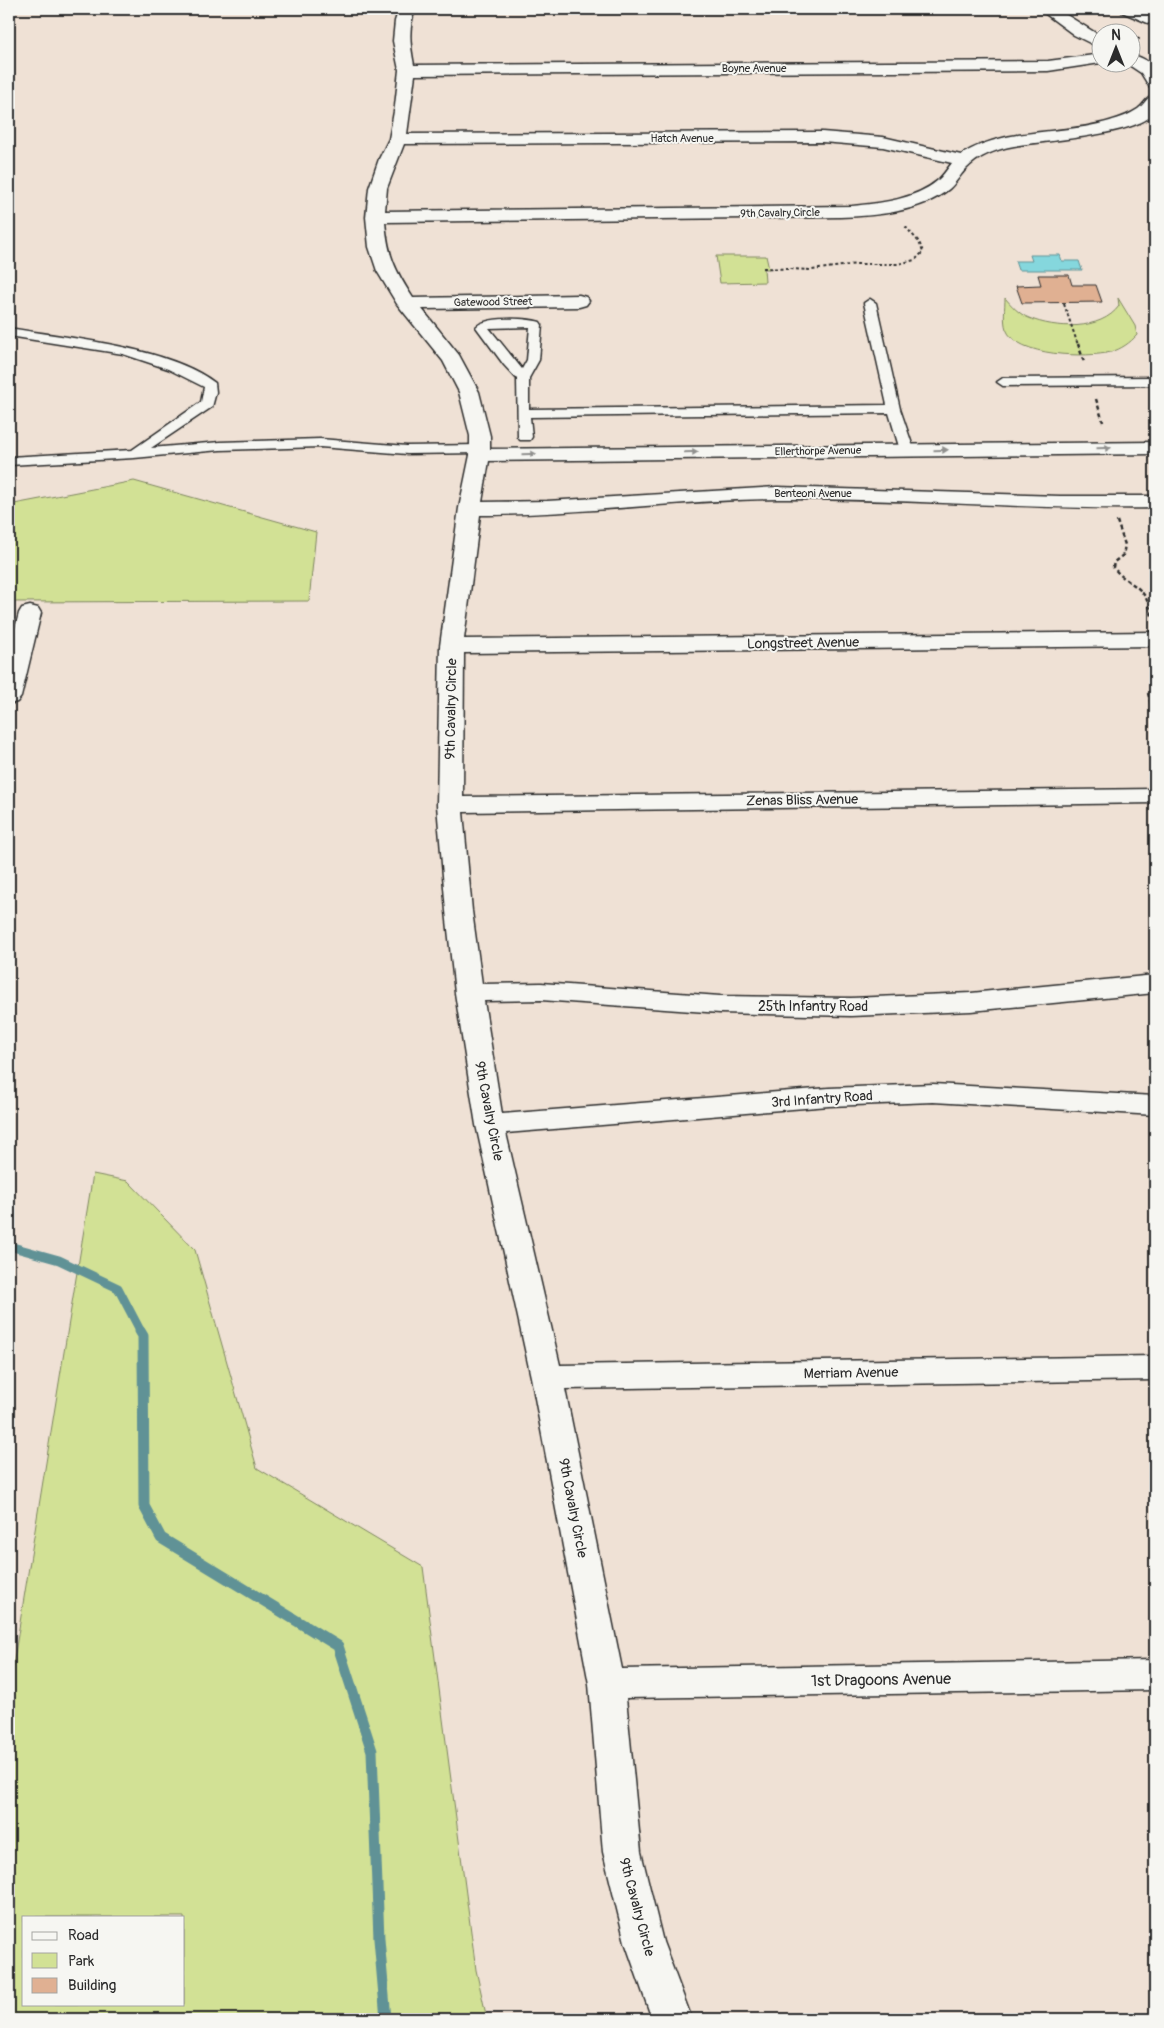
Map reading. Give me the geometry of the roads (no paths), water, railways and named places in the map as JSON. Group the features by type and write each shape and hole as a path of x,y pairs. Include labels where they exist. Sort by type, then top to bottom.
{"street":[{"name":"9th Cavalry Circle","path":"407,9 403,21 401,42 407,70 398,139 388,159 378,188 375,217 378,247 386,270 407,304 452,359 469,392 480,447 452,646 450,805 458,911 490,1125 547,1377 607,1684 622,1852 644,1942 672,2019"},
{"path":"1047,9 1092,39"},
{"path":"1128,9 1155,20"},
{"name":"Boyne Avenue","path":"407,70 1048,66 1092,60"},
{"path":"1142,67 1147,70 1155,83"},
{"name":"9th Cavalry Circle","path":"375,217 859,211 907,201 926,194 942,185 964,161 979,152 1023,139 1087,132 1110,127 1146,111 1155,100"},
{"name":"Hatch Avenue","path":"398,139 822,137 883,142 964,161"},
{"name":"Gatewood Street","path":"407,304 579,301"},
{"name":"Ellerthorpe Avenue","path":"480,447 904,442 1155,431"},
{"name":"Ellerthorpe Avenue","path":"480,447 524,437 904,442 1155,448"},
{"name":"Benteoni Avenue","path":"470,508 583,504 708,495 776,493 853,494 979,501 1111,504 1155,502"},
{"path":"9,694 30,612"},
{"name":"Longstreet Avenue","path":"452,646 1154,632"},
{"name":"Zenas Bliss Avenue","path":"450,805 1155,796"},
{"name":"25th Infantry Road","path":"469,993 491,991 603,995 754,1006 852,1007 945,1004 1155,984"},
{"name":"3rd Infantry Road","path":"490,1125 829,1097 933,1093 1155,1105"},
{"name":"Merriam Avenue","path":"547,1377 1155,1368"},
{"name":"1st Dragoons Avenue","path":"607,1684 1155,1675"}],"lane":[{"path":"870,303 894,409 904,442"},
{"path":"523,378 482,328 487,324 529,323 536,325 533,360 523,378 524,437"},
{"path":"9,332 125,351 172,366 210,386 207,404 134,454"},
{"path":"1003,382 1155,381"},
{"path":"523,413 894,409"},
{"path":"9,462 220,446 320,443 407,450 480,447"}],"water":[{"path":"1030,255 1060,255 1062,261 1079,261 1082,270 1018,270 1015,261 1032,261"}],"waterway":[{"path":"9,1246 59,1260 118,1288 141,1332"},
{"path":"140,1331 143,1336 144,1506 161,1538 338,1646 372,1751 379,1939 386,2019"}]}
